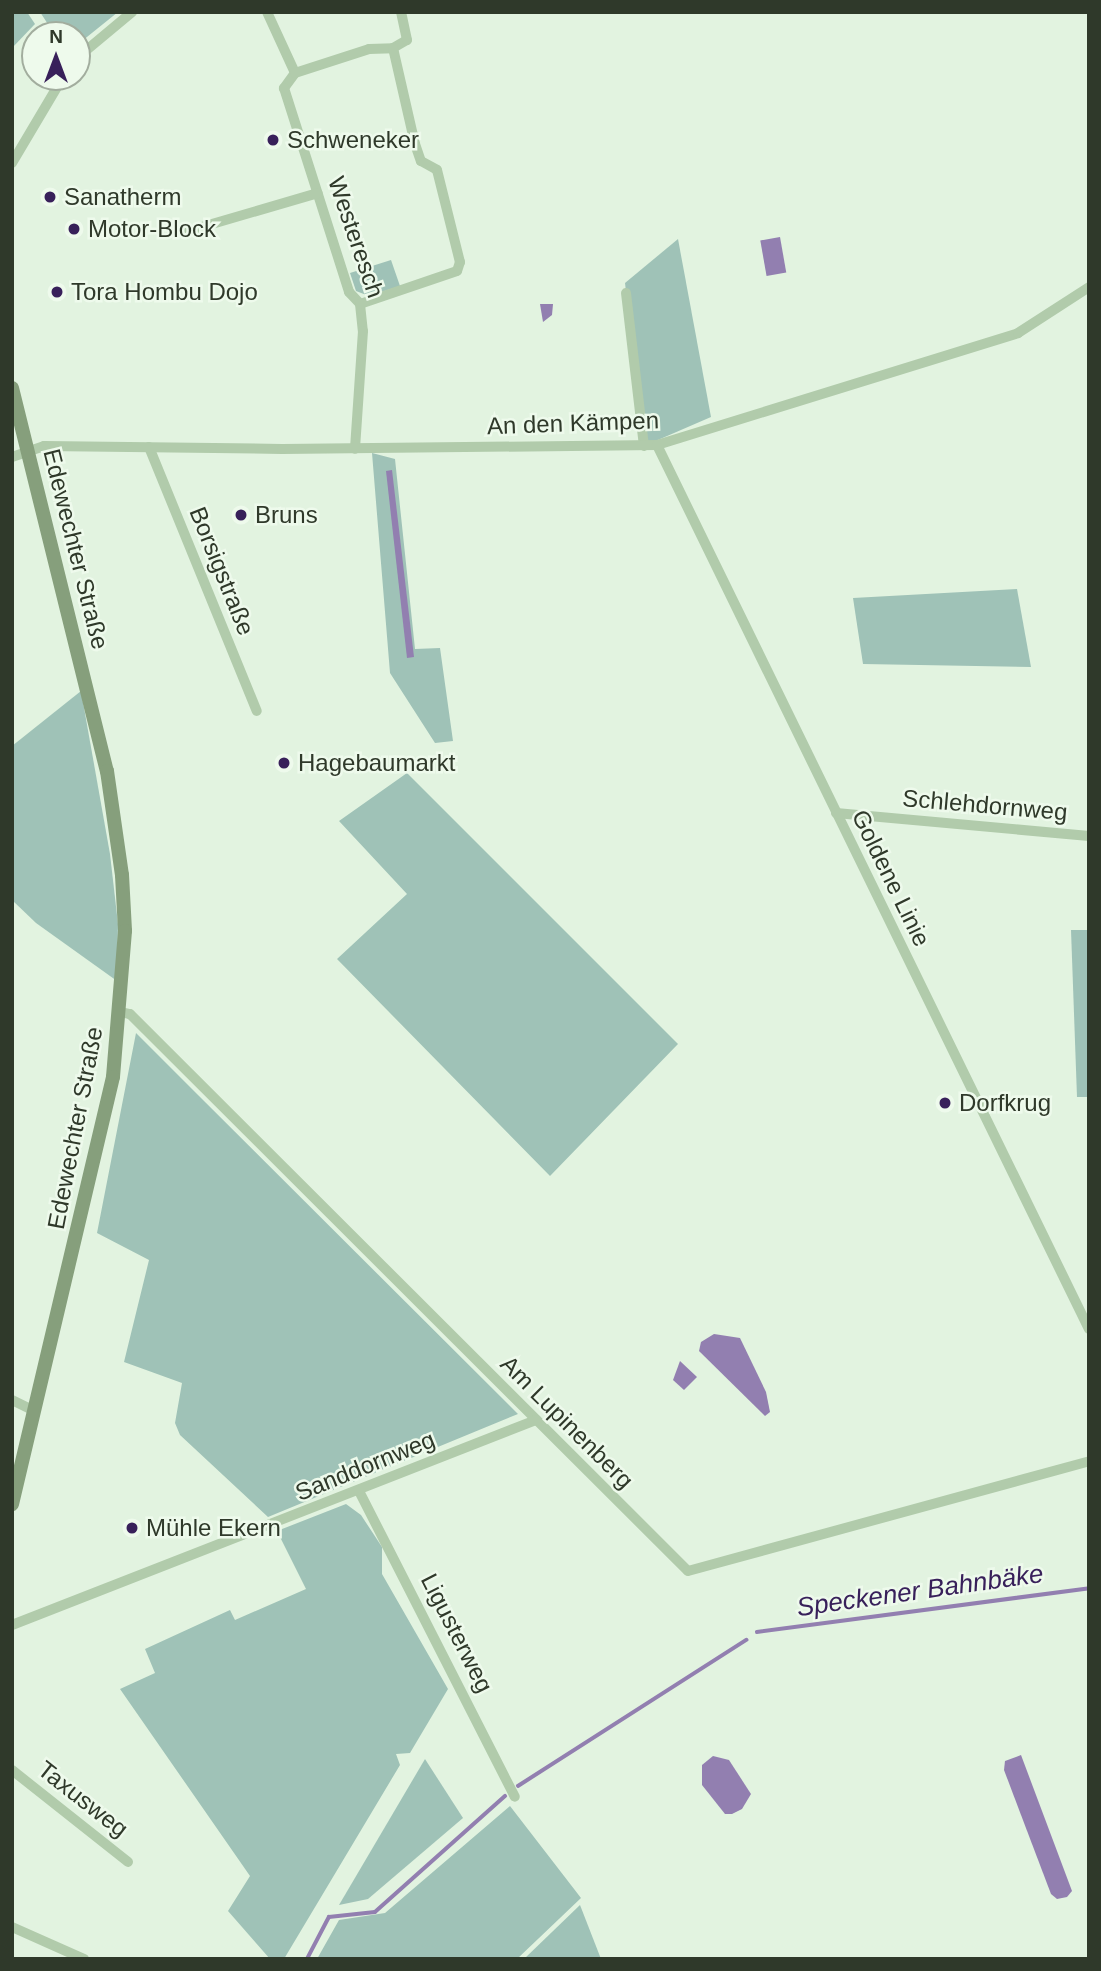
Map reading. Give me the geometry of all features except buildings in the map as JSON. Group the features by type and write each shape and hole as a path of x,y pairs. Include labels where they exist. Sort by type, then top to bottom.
{"main road":[{"name":"Edewechter Straße","path":"12,388 107,771 118,838 125,931 121,1012 105,1116 12,1504"}],"street":[{"path":"91,46 132,12"},
{"path":"267,12 295,73 369,48 393,48 407,40 401,12"},
{"path":"360,304 449,277 460,262 437,170 421,161 415,144 393,48"},
{"name":"Westeresch","path":"295,73 284,88 349,292 360,304 363,331 355,449"},
{"path":"12,163 55,91"},
{"path":"188,232 318,193"},
{"name":"An den Kämpen","path":"29,450 149,446 355,449 657,445 1018,333 1089,288"},
{"path":"626,293 645,446"},
{"name":"Goldene Linie","path":"657,445 1089,1329"},
{"name":"Borsigstraße","path":"149,446 257,711"},
{"path":"12,457 29,450"},
{"name":"Schlehdornweg","path":"836,813 1089,836"},
{"name":"Am Lupinenberg","path":"121,1012 130,1014 688,1572 1089,1461"},
{"path":"12,1400 35,1411"},
{"name":"Sanddornweg","path":"12,1625 536,1420"},
{"name":"Ligusterweg","path":"359,1491 515,1797"},
{"name":"Taxusweg","path":"12,1770 128,1862"},
{"path":"12,1927 84,1959"}],"shaded area":[{"path":"12,12 27,12 33,21 21,21 21,39 12,48"},
{"path":"40,12 118,12 91,34 91,21 46,21"},
{"path":"780,237 786,272 767,276 760,240"},
{"path":"678,239 711,417 644,446 625,283"},
{"path":"391,260 400,286 369,296 356,291 350,273"},
{"path":"540,304 553,304 552,315 543,322"},
{"path":"372,453 395,459 415,649 440,648 453,741 435,743 390,673"},
{"path":"392,470 414,657 407,658 386,471"},
{"path":"1017,589 1031,667 863,664 853,598"},
{"path":"81,691 110,854 118,924 117,981 36,923 12,900 12,746"},
{"path":"407,773 678,1044 550,1176 337,959 407,894 339,821"},
{"path":"1071,930 1089,930 1089,1097 1077,1097"},
{"path":"136,1033 518,1414 268,1517 180,1435 175,1423 182,1383 124,1362 149,1260 97,1233"},
{"path":"714,1334 740,1338 766,1392 770,1412 765,1416 699,1351 701,1342"},
{"path":"680,1361 697,1377 684,1390 673,1380"},
{"path":"346,1504 361,1515 382,1547 382,1574 448,1689 410,1753 396,1754 400,1765 284,1959 270,1959 228,1911 250,1876 120,1689 155,1673 145,1649 230,1610 235,1620 306,1589 277,1531"},
{"path":"1021,1755 1072,1891 1067,1897 1057,1899 1051,1894 1004,1770 1005,1761"},
{"path":"713,1756 729,1760 751,1794 742,1809 732,1814 725,1814 702,1785 702,1765"},
{"path":"425,1759 463,1818 368,1899 339,1905"},
{"path":"510,1806 581,1898 517,1959 317,1959 339,1920 385,1913"},
{"path":"580,1905 601,1959 524,1959"}],"waterway":[{"name":"Speckener Bahnbäke","path":"757,1632 1089,1588"},
{"name":"Speckener Bahnbäke","path":"518,1786 746,1640"},
{"name":"Speckener Bahnbäke","path":"307,1959 329,1917 375,1912 505,1796"}],"place":[{"name":"Schweneker","path":"273,140"},
{"name":"Sanatherm","path":"50,197"},
{"name":"Motor-Block","path":"74,229"},
{"name":"Tora Hombu Dojo","path":"57,292"},
{"name":"Bruns","path":"241,515"},
{"name":"Hagebaumarkt","path":"284,763"},
{"name":"Dorfkrug","path":"945,1103"},
{"name":"Mühle Ekern","path":"132,1528"}]}
